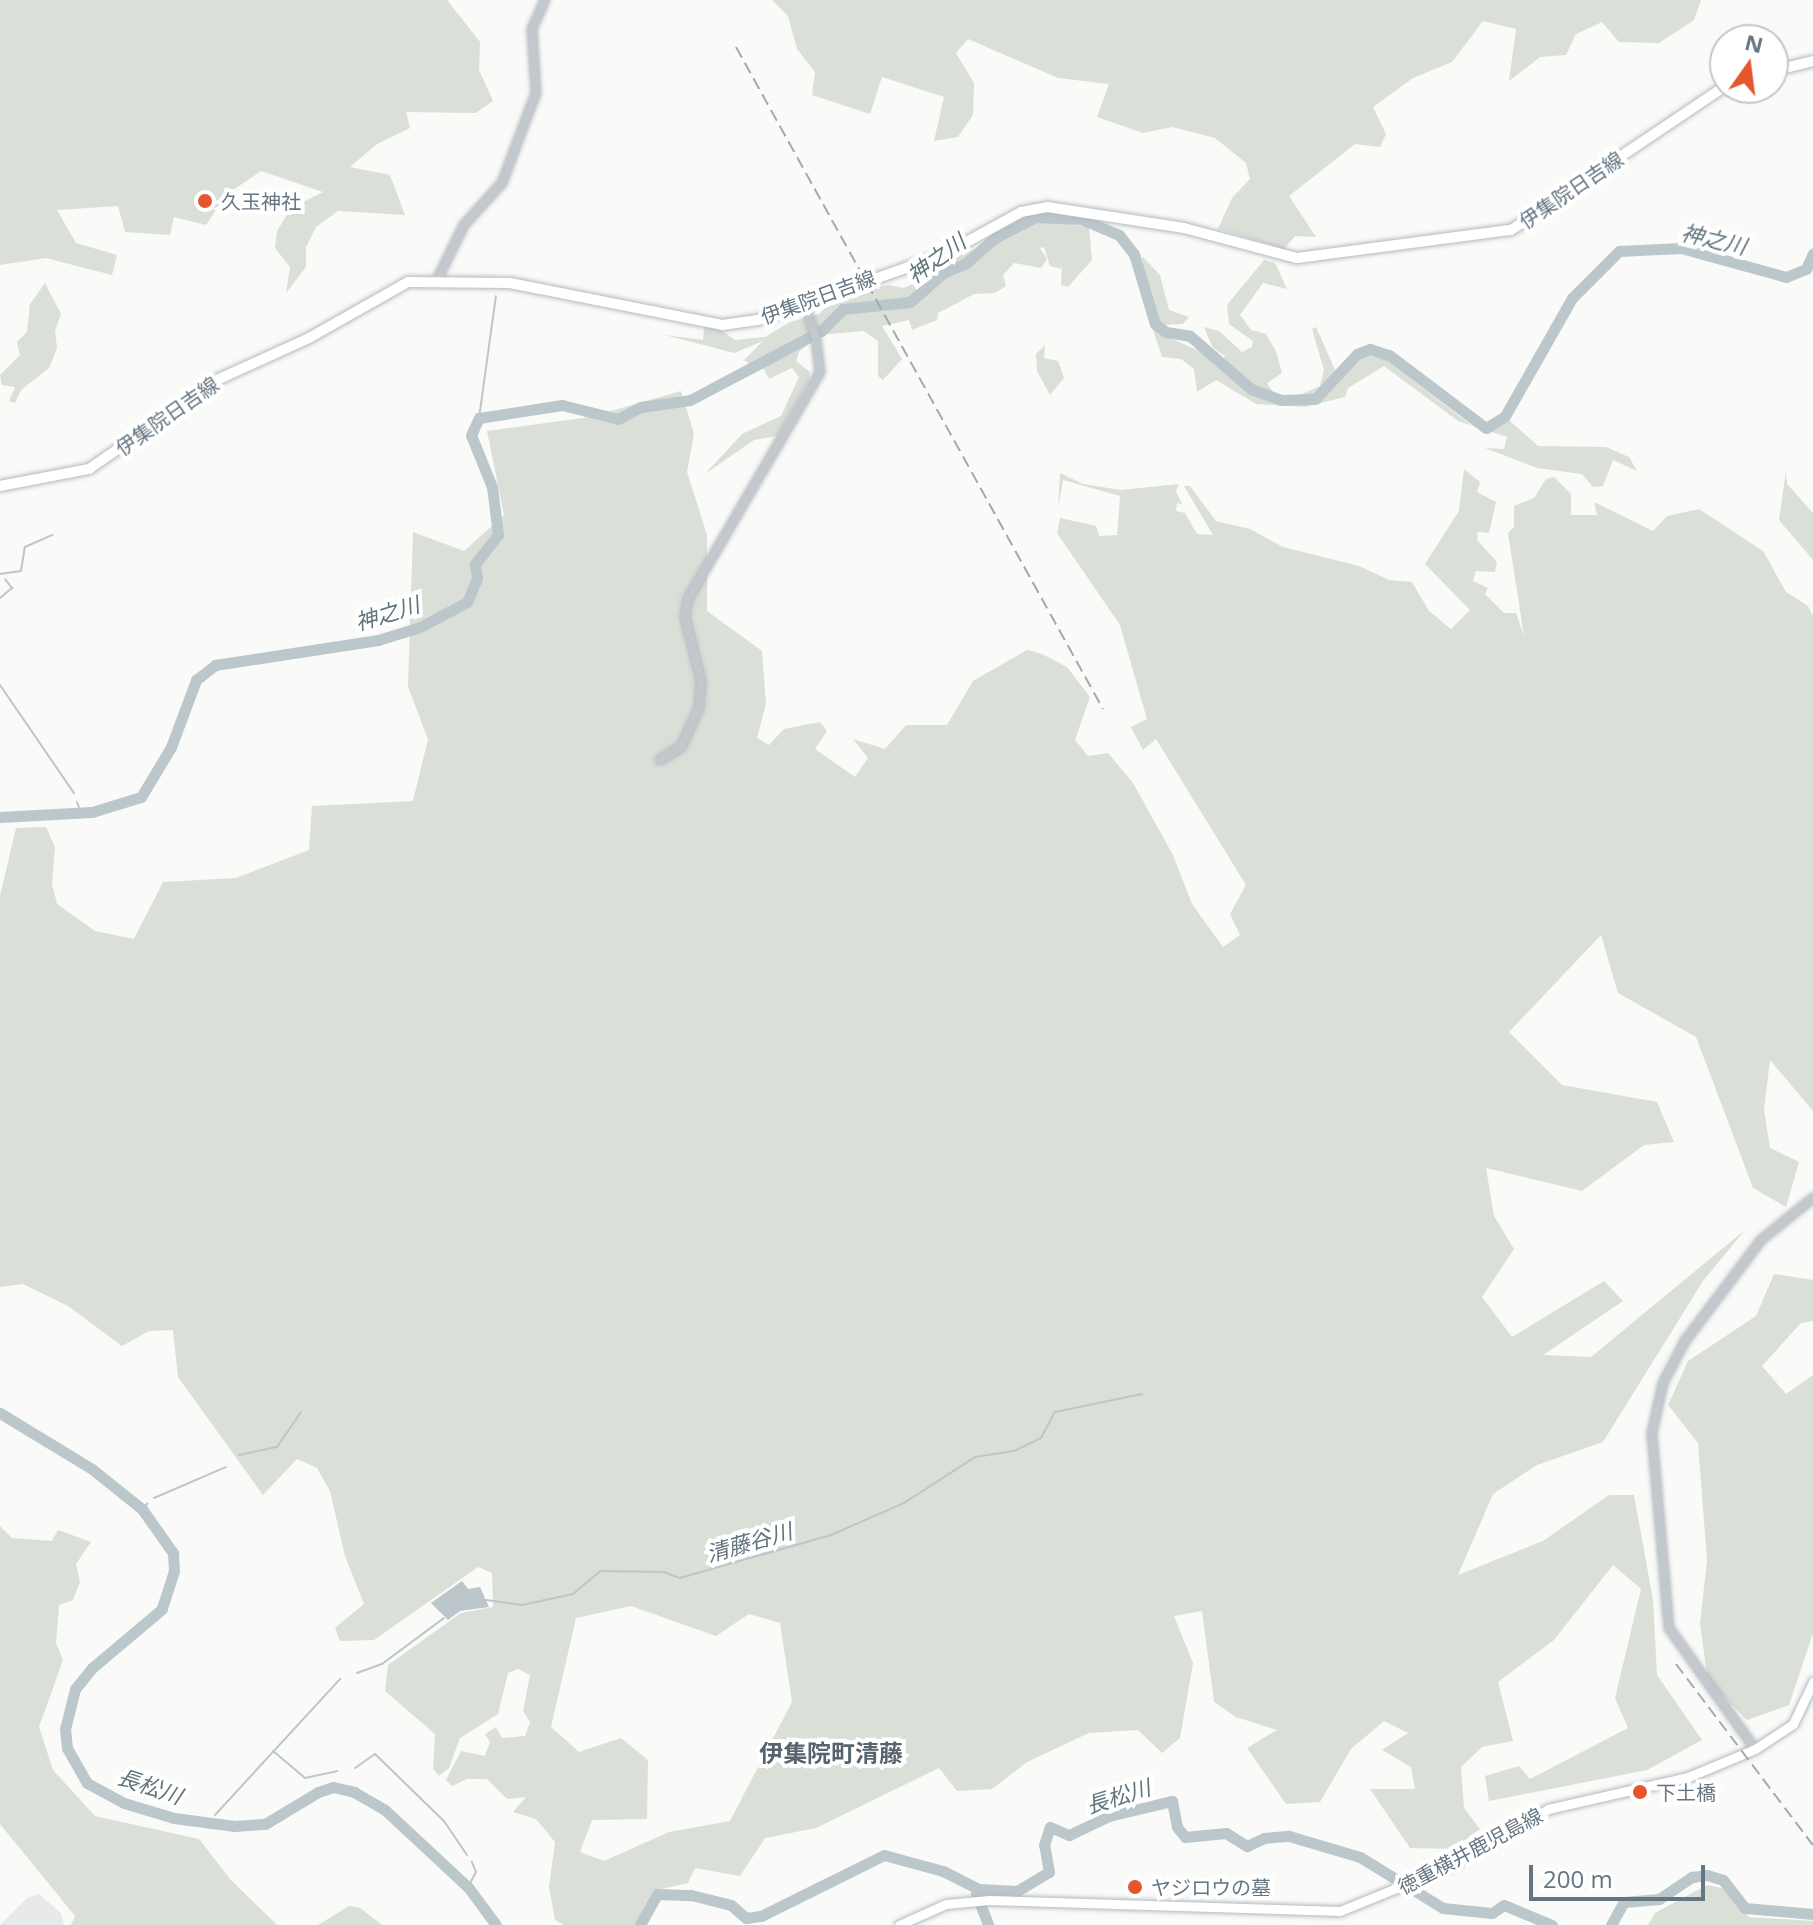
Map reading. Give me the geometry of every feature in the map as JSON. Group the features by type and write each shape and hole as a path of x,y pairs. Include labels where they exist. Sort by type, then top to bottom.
{"main road":[{"path":"1789,67 1813,61"},
{"name":"伊集院日吉線","path":"0,486 79,473 219,379 309,338 394,287 437,280 510,283 722,325 758,320 962,248 1021,212 1047,207 1184,228 1297,258 1511,230 1709,97"},
{"name":"徳重横井鹿児島線","path":"899,1925 930,1909 989,1900 1133,1901 1315,1914 1352,1908 1419,1879 1548,1809 1688,1777 1755,1749 1793,1724 1813,1682"}],"street":[{"path":"437,280 464,225 502,183 536,93 532,29 545,0"},
{"path":"660,760 681,747 699,708 701,681 685,617 688,599 814,386 821,361 804,303"},
{"path":"1755,1749 1669,1628 1652,1460 1654,1418 1663,1383 1685,1341 1761,1240 1813,1198"}],"shaded area":[{"path":"0,0 447,0 480,42 479,70 493,101 476,113 406,112 410,128 377,144 350,167 390,175 405,215 338,211 316,227 306,247 306,267 286,293 290,267 275,248 277,231 291,208 323,192 261,171 227,194 206,225 174,217 170,235 125,232 118,206 57,210 76,243 117,255 112,275 46,258 0,265"},
{"path":"772,0 1701,0 1694,20 1659,43 1619,42 1602,22 1576,34 1566,55 1540,57 1509,81 1516,29 1483,21 1452,62 1413,78 1373,107 1386,134 1380,147 1355,144 1289,196 1316,237 1295,236 1284,249 1218,229 1232,198 1250,179 1246,163 1215,138 1172,127 1143,133 1097,117 1109,84 1058,78 968,39 956,53 974,83 973,115 958,137 934,141 944,97 882,77 870,114 812,95 815,72 797,49 788,16"},
{"path":"1042,220 1089,227 1092,260 1068,287 1061,285 1062,269 1050,266 1044,247 1040,248 1047,259 1041,268 1014,263 1003,275 1006,286 995,293 974,294 938,313 937,320 912,330 909,320 882,326 902,359 883,380 878,376 878,341 864,331 819,335 799,352 796,361 810,372 809,380 777,436 754,440 705,474 742,434 781,416 799,377 792,368 769,379 759,360 750,364 744,360 763,341 734,353 665,335 703,340 704,327 721,330 735,340 765,337 790,322 819,314 836,297 888,285 904,288 926,277 926,270"},
{"path":"1142,256 1160,275 1169,310 1189,317 1183,324 1160,325 1161,334 1222,361 1225,356 1213,348 1204,327 1219,331 1242,352 1252,347 1253,341 1229,324 1227,305 1264,260 1275,263 1287,289 1263,283 1240,315 1251,330 1266,334 1276,351 1282,373 1267,383 1274,393 1293,398 1320,386 1324,370 1312,329 1316,327 1336,372 1364,355 1381,356 1471,425 1496,429 1508,419 1538,446 1606,447 1629,457 1637,471 1613,460 1603,486 1593,487 1582,474 1537,468 1485,448 1504,449 1507,437 1458,421 1384,366 1348,388 1345,397 1305,407 1256,404 1216,380 1197,392 1194,369 1181,359 1162,357 1148,314"},
{"path":"45,283 61,314 55,331 57,348 49,368 21,390 15,403 9,401 15,387 2,385 0,375 20,355 17,342 27,332 30,304"},
{"path":"1045,345 1044,358 1058,361 1064,378 1050,395 1037,371 1036,354"},
{"path":"681,391 694,434 687,472 707,535 707,611 762,651 766,704 757,738 769,745 784,729 820,722 827,731 815,749 855,777 868,758 853,739 885,749 906,725 947,725 973,681 1027,650 1042,654 1067,667 1090,697 1075,740 1088,756 1108,753 1133,783 1173,855 1192,904 1223,947 1240,935 1230,914 1246,885 1156,739 1143,750 1131,727 1147,719 1120,625 1057,533 1060,518 1096,526 1099,536 1117,535 1120,496 1063,480 1058,508 1060,473 1083,484 1121,490 1179,484 1176,491 1182,504 1177,503 1176,511 1185,513 1197,534 1213,535 1184,486 1190,486 1216,521 1250,529 1283,547 1359,566 1389,580 1412,582 1429,611 1451,629 1470,610 1425,564 1459,511 1464,469 1480,482 1477,492 1496,502 1489,533 1478,532 1477,540 1497,562 1495,572 1476,571 1473,581 1488,588 1485,594 1504,613 1516,613 1524,636 1508,533 1514,527 1514,506 1534,498 1546,479 1554,477 1571,494 1571,515 1597,515 1594,502 1653,531 1667,516 1699,509 1763,551 1786,592 1808,606 1813,616 1813,1111 1770,1060 1764,1109 1770,1148 1799,1162 1786,1207 1753,1188 1696,1037 1618,993 1601,935 1509,1032 1562,1085 1657,1102 1674,1142 1644,1145 1582,1191 1486,1168 1494,1216 1514,1249 1482,1297 1512,1337 1604,1281 1623,1301 1543,1355 1591,1357 1745,1230 1703,1281 1603,1442 1537,1465 1493,1494 1458,1575 1543,1541 1609,1495 1634,1495 1653,1600 1657,1675 1702,1740 1647,1770 1489,1801 1485,1776 1519,1766 1530,1779 1628,1728 1615,1698 1641,1589 1613,1565 1554,1640 1498,1682 1513,1741 1482,1747 1461,1767 1464,1808 1480,1829 1453,1849 1410,1848 1370,1789 1415,1789 1411,1767 1382,1750 1408,1733 1384,1721 1351,1749 1320,1802 1286,1804 1247,1748 1277,1730 1236,1717 1214,1702 1202,1611 1174,1616 1193,1663 1180,1738 1162,1753 1138,1730 1089,1733 1027,1762 992,1789 957,1791 939,1768 816,1828 765,1838 740,1876 695,1868 688,1883 653,1891 639,1925 564,1925 555,1920 549,1887 555,1842 536,1819 513,1812 526,1797 507,1799 487,1779 467,1779 452,1786 446,1780 461,1751 485,1756 490,1742 485,1734 496,1727 502,1738 525,1736 530,1722 523,1711 530,1675 518,1669 508,1673 498,1714 460,1738 449,1768 439,1776 433,1769 435,1734 385,1691 388,1665 461,1613 493,1607 492,1573 478,1567 374,1640 340,1641 335,1628 364,1604 345,1556 330,1491 317,1468 297,1459 263,1495 178,1377 173,1330 149,1331 122,1346 68,1306 23,1284 0,1287 0,896 16,828 46,827 55,847 52,884 57,904 95,931 134,939 163,882 236,878 309,850 312,806 413,801 428,739 408,687 413,532 464,551 504,515 487,431 590,417","holes":["631,1606 716,1636 749,1614 780,1623 792,1702 730,1821 669,1832 604,1861 580,1852 592,1820 647,1819 648,1760 621,1738 579,1752 551,1727 576,1618"]},
{"path":"1786,471 1787,484 1813,513 1813,560 1779,520"},
{"path":"1774,1274 1813,1280 1813,1321 1801,1323 1762,1366 1786,1394 1813,1375 1813,1633 1789,1705 1747,1720 1708,1681 1700,1624 1707,1560 1698,1443 1668,1405 1688,1361 1756,1316"},
{"path":"0,1526 12,1538 52,1541 58,1530 91,1542 76,1564 80,1582 73,1600 59,1605 56,1643 63,1660 39,1727 53,1770 95,1816 199,1839 230,1879 277,1925 71,1925 75,1916 0,1824"},
{"path":"462,1581 468,1589 480,1587 489,1607 460,1611 448,1620 431,1603"},
{"path":"1707,1885 1722,1888 1749,1917 1813,1921 1813,1925 1648,1925 1655,1913"},
{"path":"39,1894 61,1913 64,1925 0,1925 27,1898"},
{"path":"349,1906 360,1908 382,1925 318,1925"}],"waterway":[{"name":"神之川","path":"0,817 92,812 141,797 171,747 196,680 215,665 378,640 420,627 467,602 477,578 475,564 498,535 492,487 471,435 479,418 562,405 618,419 641,407 690,400 821,331 843,309 910,302 943,273 966,263 995,238 1035,217 1081,219 1119,235 1134,254 1155,324 1166,332 1190,336 1251,389 1281,400 1315,399 1357,354 1370,349 1389,355 1486,428 1505,416 1572,298 1619,251 1681,248 1786,277 1806,269 1813,253"},
{"path":"479,418 496,296"},
{"path":"0,574 21,571 25,547 52,535"},
{"path":"0,598 12,588 5,579"},
{"path":"0,685 74,793"},
{"path":"77,802 81,813"},
{"name":"清藤谷川","path":"486,1600 522,1605 573,1594 600,1571 664,1572 680,1578 831,1535 904,1503 975,1457 1014,1451 1041,1438 1055,1412 1142,1394"},
{"path":"239,1455 277,1447 301,1412"},
{"name":"長松川","path":"0,1413 92,1469 142,1509 173,1553 174,1571 162,1609 92,1668 75,1689 65,1729 67,1748 87,1783 124,1803 174,1818 234,1826 265,1824 318,1792 333,1787 354,1792 385,1810 468,1887 496,1925"},
{"path":"154,1498 226,1467"},
{"path":"142,1509 148,1503"},
{"name":"清藤谷川","path":"357,1673 382,1664 444,1618"},
{"name":"清藤谷川","path":"215,1815 340,1679"},
{"path":"273,1751 305,1778 337,1771"},
{"path":"355,1768 375,1754 444,1821 467,1855"},
{"name":"長松川","path":"640,1925 657,1894 691,1895 731,1905 746,1918 761,1916 884,1855 943,1871 978,1889 1017,1891 1049,1872 1044,1845 1050,1827 1069,1835 1109,1816 1172,1801 1177,1827 1185,1837 1226,1833 1247,1846 1264,1838 1289,1836 1360,1857 1443,1908 1492,1913 1504,1905 1552,1925"},
{"path":"468,1887 476,1872 472,1862"},
{"name":"長松川","path":"1611,1925 1624,1902 1659,1899 1692,1877 1707,1875 1723,1880 1745,1908 1813,1914"},
{"path":"976,1893 988,1925"}],"railway":[{"path":"736,47 1103,709"},
{"path":"1676,1664 1813,1845"}],"place":[{"name":"久玉神社","path":"205,201"},
{"name":"下土橋","path":"1640,1792"},
{"name":"ヤジロウの墓","path":"1135,1887"}],"district":[{"name":"伊集院町清藤","path":"831,1753"}]}
